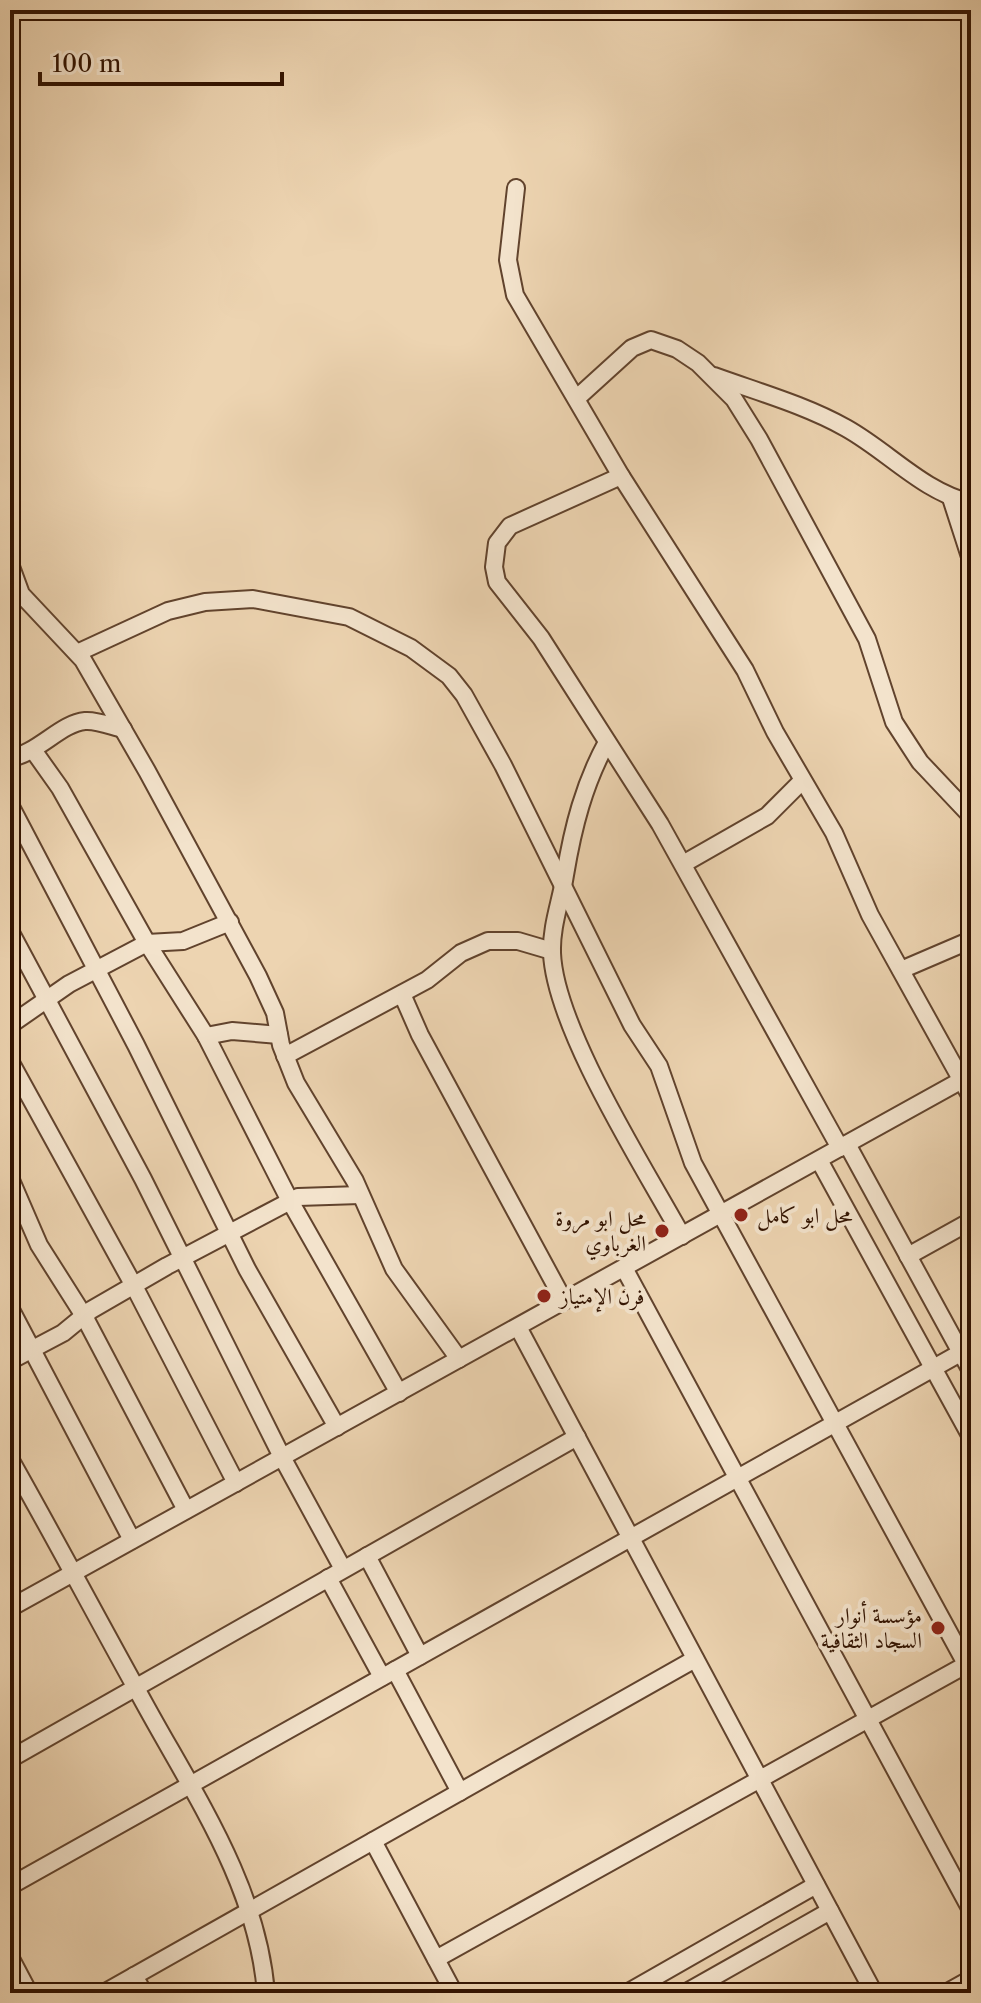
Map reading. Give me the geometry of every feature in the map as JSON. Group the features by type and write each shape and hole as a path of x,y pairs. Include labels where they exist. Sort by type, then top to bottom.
{"street":[{"path":"516,188 509,275 515,295 621,476 724,634 802,781 834,833 870,915 967,1078 971,1097"},
{"path":"577,398 632,348 651,340 677,349 713,375 734,399 759,439 852,608 867,639 883,698 906,743 971,816"},
{"path":"713,375 826,417 872,443 912,474 951,498 971,503"},
{"path":"621,476 510,526 497,543 494,567 504,594 541,638 683,864 908,1256 966,1350 971,1371"},
{"path":"951,498 971,560"},
{"path":"10,564 21,594 77,653 123,729 230,922 269,1001 296,1083 339,1151 394,1269 459,1359"},
{"path":"77,653 168,611 232,599 253,599 349,617 384,633 431,661 464,695 632,1025 659,1066 693,1163 969,1667 436,1959"},
{"path":"10,758 33,750 75,723 87,721 123,729"},
{"path":"607,742 586,782 552,951 557,981 588,1064 682,1236"},
{"path":"33,750 60,788 147,943 206,1036 290,1201 399,1393"},
{"path":"683,864 767,816 802,781"},
{"path":"10,805 136,1045 247,1269 337,1427"},
{"path":"10,1025 94,970 147,943 183,941 230,922"},
{"path":"10,931 184,1257 336,1574 388,1674 460,1792"},
{"path":"901,970 971,940"},
{"path":"285,1056 427,980 461,953 488,941 518,941 552,951"},
{"path":"402,994 420,1035 564,1301"},
{"path":"206,1036 232,1031 279,1035"},
{"path":"10,1061 134,1286 236,1483"},
{"path":"11,1604 236,1483 967,1078"},
{"path":"819,1160 971,1437"},
{"path":"10,1178 39,1245 84,1316 186,1510"},
{"path":"10,1361 63,1333 84,1316 184,1257 290,1201 318,1193 360,1195"},
{"path":"908,1256 971,1221"},
{"path":"624,1268 971,1910"},
{"path":"10,1308 132,1540"},
{"path":"518,1327 874,1993"},
{"path":"10,1886 966,1350"},
{"path":"10,1759 577,1437"},
{"path":"10,1459 75,1571 235,1870 263,1959 266,1993"},
{"path":"367,1556 420,1656"},
{"path":"104,1993 695,1659"},
{"path":"373,1841 454,1993"},
{"path":"627,1993 816,1885"},
{"path":"685,1993 830,1911"},
{"path":"10,1957 29,1993"},
{"path":"134,1976 144,1993"},
{"path":"946,1993 971,1979"}],"place":[{"name":"محل ابو كامل","path":"741,1215"},
{"name":"محل ابو مروة الغرباوي","path":"662,1231"},
{"name":"فرن الإمتياز","path":"544,1296"},
{"name":"مؤسسة أنوار السجاد الثقافية","path":"938,1628"}]}
